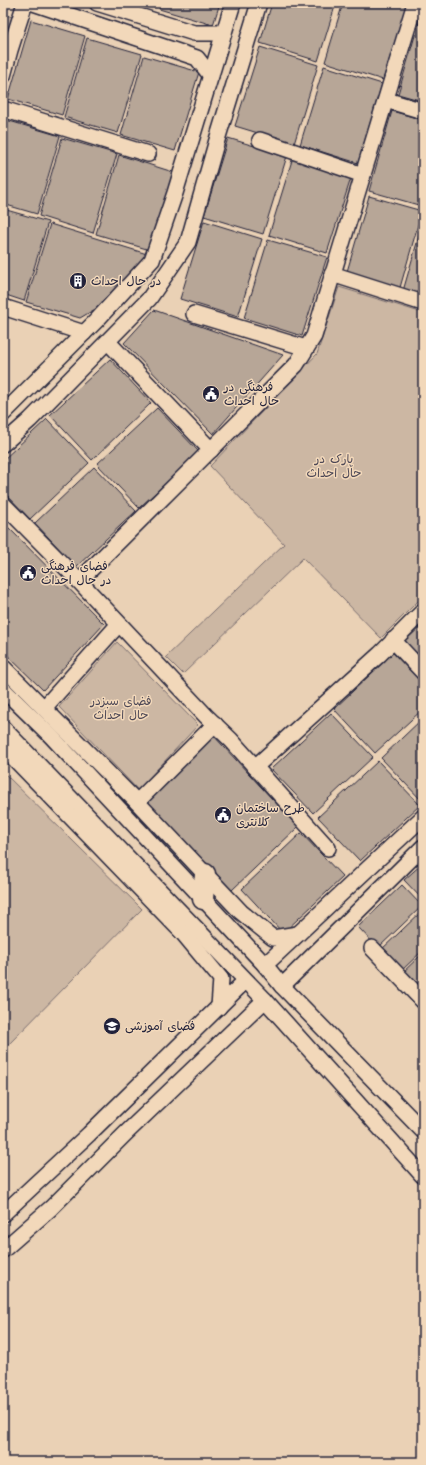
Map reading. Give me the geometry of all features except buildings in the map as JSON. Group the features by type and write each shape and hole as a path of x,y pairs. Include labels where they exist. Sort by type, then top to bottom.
{"main road":[{"path":"203,899 205,874"}],"street":[{"path":"3,76 25,3"},
{"path":"33,3 197,58 211,76"},
{"path":"97,3 194,33 224,33"},
{"path":"3,414 84,333 152,260 175,193 233,3"},
{"path":"3,444 30,420 149,299 188,242 217,140 260,3"},
{"path":"79,581 296,365 314,336 415,3"},
{"path":"121,32 130,13"},
{"path":"386,100 423,111"},
{"path":"3,108 148,154"},
{"path":"260,140 363,175"},
{"path":"332,274 423,303"},
{"path":"3,308 84,333"},
{"path":"194,314 306,348"},
{"path":"108,342 211,450"},
{"path":"3,504 79,581 118,625 231,740 328,848"},
{"path":"255,767 423,611"},
{"path":"44,708 118,625"},
{"path":"393,640 423,672"},
{"path":"3,667 137,802 241,912 274,938 298,934"},
{"path":"3,689 51,736 265,965 282,986 423,1131"},
{"path":"137,802 214,724"},
{"path":"3,728 264,1000 423,1176"},
{"path":"3,747 182,932 221,979 219,1007"},
{"path":"265,965 423,817"},
{"path":"282,986 423,847"},
{"path":"372,948 423,1002"},
{"path":"3,1214 89,1134 245,981"},
{"path":"3,1250 51,1208 125,1134 264,1000"}],"green space":[{"path":"3,14 12,17 3,46"},
{"name":"پارک در حال احداث","path":"339,287 423,313 423,596 381,638 303,558 183,674 166,657 284,544 210,466 317,354"},
{"name":"فضای سبزدر حال احداث","path":"117,642 198,725 138,790 59,707"},
{"path":"3,772 142,909 8,1045 3,1041"}],"place":[{"name":"در حال احداث","path":"78,281"},
{"name":"فرهنگی در حال احداث","path":"211,394"},
{"name":"فضای فرهنگی در حال احداث","path":"28,573"},
{"name":"طرح ساختمان کلانتری","path":"223,815"},
{"name":"فضای آموزشی","path":"112,1026"}]}
